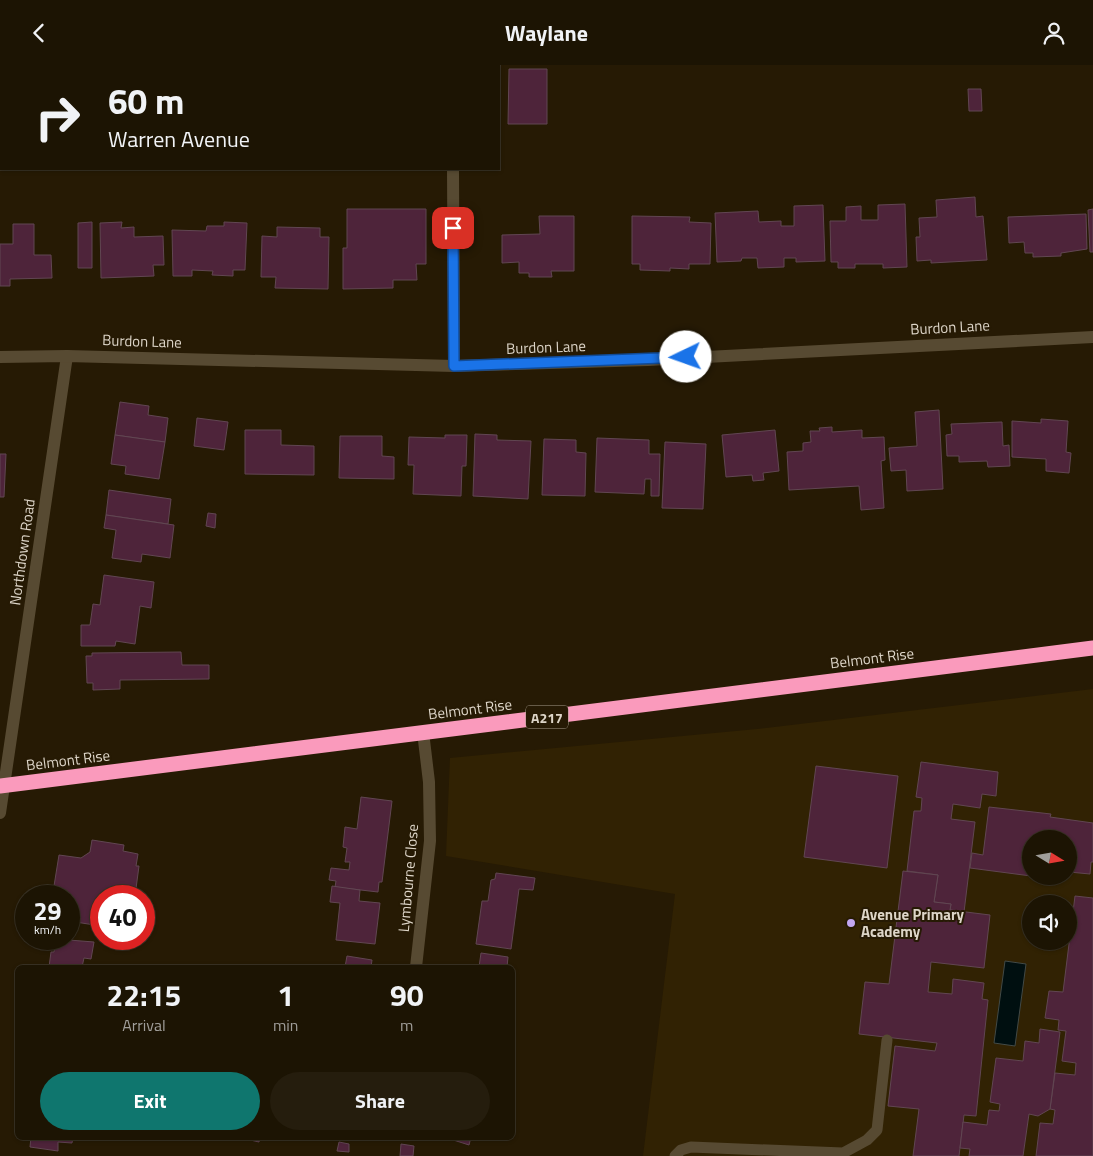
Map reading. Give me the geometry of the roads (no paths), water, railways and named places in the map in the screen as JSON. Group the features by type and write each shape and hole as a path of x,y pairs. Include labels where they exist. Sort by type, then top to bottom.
{"highway":[{"name":"Belmont Rise","path":"2,786 1093,648"}],"street":[{"path":"453,170 454,366"},
{"name":"Burdon Lane","path":"0,357 67,356 454,366 648,360 1093,337"},
{"name":"Northdown Road","path":"0,813 2,786 67,356"},
{"name":"Lymbourne Close","path":"416,965 430,841 429,782 423,732"}],"lane":[{"path":"675,1156 682,1150 691,1147 843,1153 866,1140 877,1130 887,1040"}],"place":[{"name":"Avenue Primary Academy","path":"851,923"}]}
